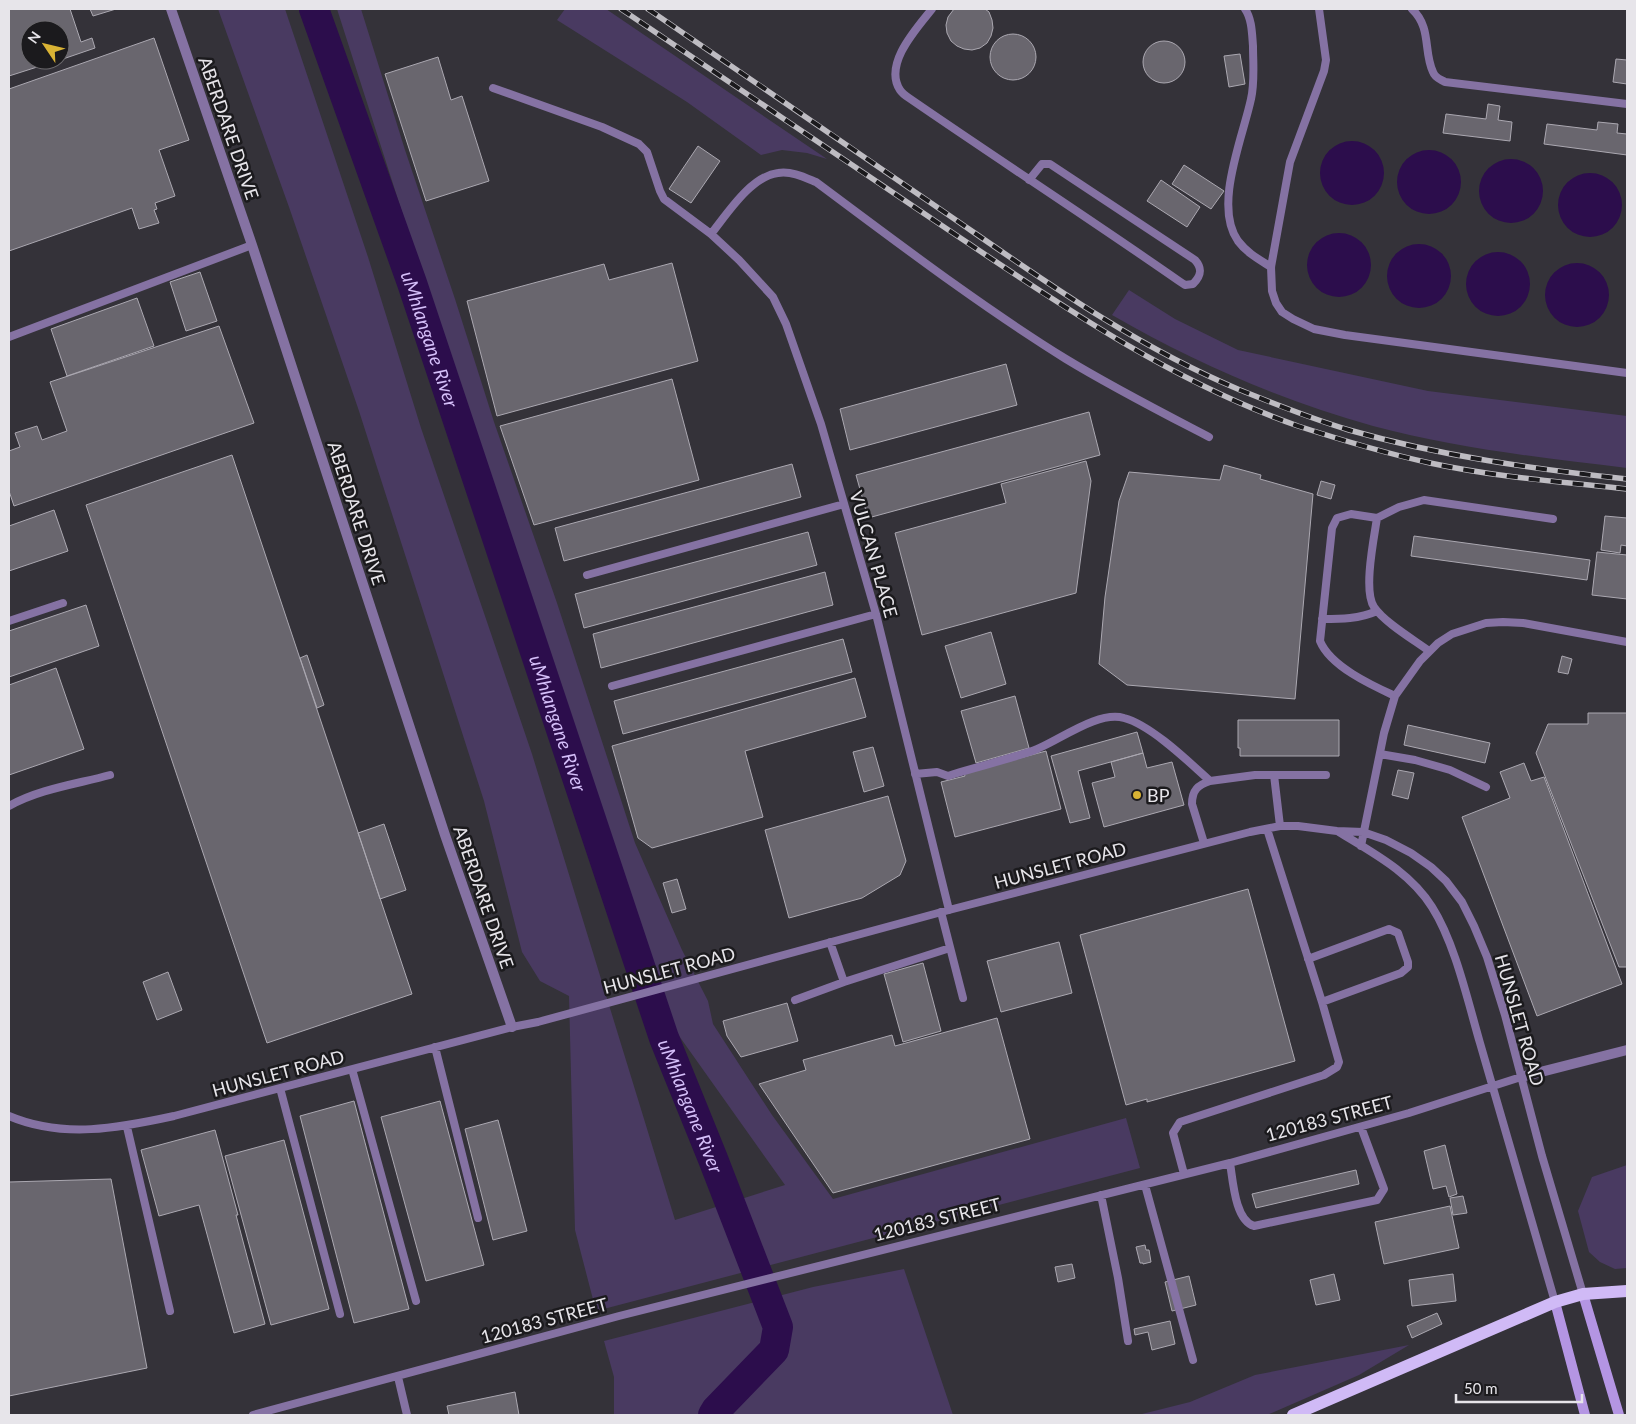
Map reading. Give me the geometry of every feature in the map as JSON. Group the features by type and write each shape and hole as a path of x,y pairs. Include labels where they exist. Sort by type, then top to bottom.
{"main road":[{"path":"1293,1415 1555,1302 1583,1294 1627,1291"},
{"path":"1583,1294 1619,1415"},
{"path":"1555,1302 1585,1415"}],"street":[{"name":"ABERDARE DRIVE","path":"171,9 252,245 445,835 512,1027"},
{"name":"120183 STREET","path":"1521,1077 1627,1050"}],"lane":[{"path":"932,9 906,44 899,58 896,80 900,90 909,98 1029,180 1179,282 1185,285 1193,284 1199,279 1201,271 1199,264 1195,260 1050,164 1042,164 1029,180"},
{"path":"1245,9 1250,22 1254,78 1252,98 1239,142 1231,181 1230,218 1238,241 1254,256 1272,267"},
{"path":"1319,9 1326,60 1321,79 1290,162 1272,267 1272,291 1276,303 1282,312 1314,328 1354,336 1627,373"},
{"path":"1412,9 1421,19 1432,72 1436,78 1445,82 1627,104"},
{"name":"VULCAN PLACE","path":"492,88 602,127 639,144 647,152 664,199 711,234 739,260 773,297 786,324 809,386 876,614 949,910"},
{"path":"711,234 741,197 763,179 778,173 795,174 809,179 816,182 988,308 1067,359 1132,397 1209,436"},
{"path":"9,337 252,245"},
{"path":"1395,696 1340,665 1323,647 1320,641 1332,528 1335,522 1341,516 1351,514 1377,518 1399,507 1424,500 1553,519"},
{"path":"587,574 844,504"},
{"path":"1377,518 1370,581 1372,605 1377,611 1429,651"},
{"path":"9,621 64,603"},
{"path":"1322,619 1367,616 1377,611"},
{"path":"612,686 876,614"},
{"path":"1361,846 1384,733 1395,696 1420,661 1438,643 1452,634 1486,623 1503,622 1523,623 1627,642"},
{"path":"915,774 937,772 948,776 1034,751 1064,734 1094,722 1106,718 1121,717 1145,726 1210,781"},
{"path":"1380,754 1415,760 1450,770 1486,787"},
{"path":"9,806 18,801 110,775"},
{"path":"1274,775 1280,826"},
{"path":"1204,843 1192,804 1192,798 1200,784 1241,776 1326,775"},
{"name":"HUNSLET ROAD","path":"9,1116 50,1128 87,1131 127,1127 512,1027 538,1022 941,912 1204,843 1280,826 1363,832 1386,840 1421,859 1446,880 1462,902 1487,958 1542,1156 1583,1294"},
{"path":"1184,1174 1173,1132 1180,1122 1324,1075 1337,1067 1339,1062 1267,829"},
{"name":"HUNSLET ROAD","path":"1337,831 1394,866 1417,888 1432,907 1444,928 1457,966 1555,1302"},
{"path":"941,912 963,998"},
{"path":"1308,959 1389,929 1398,933 1408,962 1408,967 1401,973 1322,1002"},
{"path":"830,942 844,982"},
{"path":"795,1000 950,948"},
{"path":"435,1047 478,1218"},
{"path":"352,1069 416,1300"},
{"name":"120183 STREET","path":"253,1415 850,1257 1230,1163 1361,1127 1521,1077"},
{"path":"280,1088 340,1314"},
{"path":"127,1127 170,1311"},
{"path":"1230,1163 1241,1214 1244,1221 1254,1226 1273,1224 1377,1200 1384,1188 1361,1127"},
{"path":"1145,1185 1193,1360"},
{"path":"1101,1195 1128,1341"},
{"path":"398,1377 407,1415"}],"shaded area":[{"path":"218,9 285,9 368,257 421,428 532,754 675,1220 785,1185 672,1026 598,799 501,521 337,9 361,9 494,422 557,603 635,843 682,950 708,1001 713,1024 772,1115 833,1199 1126,1118 1140,1168 596,1311 575,1230 569,996 540,981 522,952 484,801 359,411"},
{"path":"565,9 606,9 827,159 807,153 782,150 761,155 687,102 557,20"},
{"path":"1352,141 1364,143 1375,150 1382,161 1384,173 1382,185 1375,196 1364,203 1352,205 1340,203 1329,196 1322,185 1320,173 1322,161 1329,150 1340,143"},
{"path":"1429,150 1441,152 1452,159 1459,170 1461,182 1459,194 1452,205 1441,212 1429,214 1417,212 1406,205 1399,194 1397,182 1399,170 1406,159 1417,152"},
{"path":"1511,159 1523,161 1534,168 1541,179 1543,191 1541,203 1534,214 1523,221 1511,223 1499,221 1488,214 1481,203 1479,191 1481,179 1488,168 1499,161"},
{"path":"1590,173 1602,175 1613,182 1620,193 1622,205 1620,217 1613,228 1602,235 1590,237 1578,235 1567,228 1560,217 1558,205 1560,193 1567,182 1578,175"},
{"path":"1339,233 1351,235 1362,242 1369,253 1371,265 1369,277 1362,288 1351,295 1339,297 1327,295 1316,288 1309,277 1307,265 1309,253 1316,242 1327,235"},
{"path":"1419,244 1431,246 1442,253 1449,264 1451,276 1449,288 1442,299 1431,306 1419,308 1407,306 1396,299 1389,288 1387,276 1389,264 1396,253 1407,246"},
{"path":"1498,252 1510,254 1521,261 1528,272 1530,284 1528,296 1521,307 1510,314 1498,316 1486,314 1475,307 1468,296 1466,284 1468,272 1475,261 1486,254"},
{"path":"1577,263 1589,265 1600,272 1607,283 1609,295 1607,307 1600,318 1589,325 1577,327 1565,325 1554,318 1547,307 1545,295 1547,283 1554,272 1565,265"},
{"path":"1129,290 1175,319 1238,350 1428,391 1627,416 1627,468 1531,456 1404,434 1339,416 1305,404 1239,379 1175,349 1112,315"},
{"path":"1627,1165 1627,1268 1615,1269 1600,1262 1589,1252 1578,1211 1592,1177"},
{"path":"904,1269 953,1415 614,1415 614,1377 604,1341 813,1287"},
{"path":"1409,1345 1359,1375 1267,1415 1138,1415 1190,1402 1255,1375"}],"building":[{"path":"9,9 70,9 81,42 92,38 95,48 70,57 70,20 20,20 20,70 28,70 9,76"},
{"path":"90,9 116,9 93,16"},
{"path":"954,9 985,9 989,12 993,28 987,43 980,48 972,50 957,46 951,41 946,25 948,17"},
{"path":"1008,34 1018,34 1030,40 1035,48 1035,66 1030,74 1022,79 1008,80 1000,77 993,70 990,62 990,52 993,44 1000,37"},
{"path":"154,38 189,140 159,150 175,196 155,203 157,209 154,210 159,223 139,229 132,208 9,251 9,89 63,70 70,70 70,68"},
{"path":"1164,41 1179,47 1185,62 1179,77 1164,83 1149,77 1143,62 1149,47"},
{"path":"1240,54 1245,84 1229,87 1224,56"},
{"path":"438,57 451,100 462,96 489,181 426,201 385,74"},
{"path":"1616,59 1627,60 1627,84 1613,82"},
{"path":"1488,104 1500,106 1498,120 1512,122 1510,141 1443,133 1446,114 1486,119"},
{"path":"1598,122 1618,124 1617,133 1627,134 1627,155 1544,144 1547,124 1597,130"},
{"path":"698,146 720,161 691,203 669,189"},
{"path":"1184,165 1224,191 1211,209 1172,184"},
{"path":"1161,180 1200,207 1187,227 1147,201"},
{"path":"672,263 698,361 497,416 467,301 604,264 609,280"},
{"path":"200,272 217,321 186,331 170,282"},
{"path":"137,298 154,346 67,376 51,329"},
{"path":"219,326 254,423 14,506 9,491 9,451 20,447 15,433 37,426 42,440 67,431 50,382"},
{"path":"1006,364 1017,405 850,450 840,409"},
{"path":"672,379 699,480 534,525 500,426"},
{"path":"1089,412 1100,455 868,518 856,475"},
{"path":"232,455 412,994 267,1043 86,505"},
{"path":"1086,461 1091,481 1076,593 922,635 895,533 1006,503 1001,484"},
{"path":"792,464 801,497 564,561 555,528"},
{"path":"1224,465 1261,475 1260,479 1313,494 1295,699 1127,685 1099,664 1105,597 1119,501 1129,472 1220,480"},
{"path":"1321,481 1335,485 1331,499 1317,495"},
{"path":"54,510 68,551 9,571 9,526"},
{"path":"1605,516 1627,518 1627,546 1621,545 1620,553 1601,550"},
{"path":"808,532 817,565 584,628 575,594"},
{"path":"1414,536 1590,560 1587,580 1411,556"},
{"path":"1597,552 1627,555 1627,599 1592,595"},
{"path":"825,572 833,605 601,668 593,634"},
{"path":"86,605 99,646 9,677 9,631"},
{"path":"991,632 1006,684 961,698 945,646"},
{"path":"843,639 852,672 623,734 614,701"},
{"path":"307,655 324,705 317,708 300,658"},
{"path":"1562,656 1572,659 1568,674 1558,672"},
{"path":"56,668 84,749 9,775 9,685"},
{"path":"855,678 866,717 745,751 763,817 652,848 638,838 612,746"},
{"path":"1015,696 1029,748 976,763 961,711"},
{"path":"1588,713 1627,713 1627,967 1619,967 1536,753 1548,724 1588,724"},
{"path":"1238,720 1339,720 1339,756 1240,756 1240,748 1238,748"},
{"path":"1408,725 1490,743 1485,763 1404,745"},
{"path":"1137,732 1143,753 1078,771 1090,818 1070,823 1051,756"},
{"path":"873,747 884,786 864,792 853,752"},
{"path":"1046,751 1061,809 955,837 941,782 965,776 964,773"},
{"path":"1143,753 1147,768 1172,762 1184,805 1104,827 1092,783 1115,777 1111,762"},
{"path":"1524,763 1531,781 1544,777 1622,984 1537,1016 1462,817 1510,798 1500,772"},
{"path":"1398,770 1414,773 1408,799 1392,795"},
{"path":"888,796 906,861 900,875 862,898 789,918 765,830"},
{"path":"384,824 406,890 380,899 358,833"},
{"path":"677,879 686,909 672,913 663,883"},
{"path":"1248,889 1295,1061 1147,1102 1147,1099 1126,1105 1080,935"},
{"path":"1059,942 1072,993 1001,1012 987,961"},
{"path":"923,963 941,1031 903,1042 884,974"},
{"path":"168,972 182,1010 157,1020 143,982"},
{"path":"787,1003 798,1041 741,1057 727,1036 723,1021"},
{"path":"997,1018 1030,1139 833,1193 759,1084 806,1070 803,1060 892,1035 895,1046"},
{"path":"354,1101 409,1309 354,1323 300,1116"},
{"path":"440,1101 484,1265 426,1281 381,1117"},
{"path":"498,1120 527,1231 493,1240 465,1129"},
{"path":"215,1130 265,1324 234,1333 199,1205 159,1216 141,1150"},
{"path":"284,1140 329,1309 271,1325 225,1156"},
{"path":"1445,1145 1457,1194 1449,1197 1446,1186 1433,1189 1424,1151"},
{"path":"1356,1170 1359,1184 1256,1208 1252,1194"},
{"path":"111,1179 147,1368 9,1396 9,1182"},
{"path":"1463,1196 1467,1213 1453,1215 1450,1198"},
{"path":"1450,1206 1459,1248 1384,1264 1375,1222"},
{"path":"1145,1245 1146,1250 1149,1250 1151,1262 1143,1264 1140,1263 1136,1247"},
{"path":"1072,1264 1075,1278 1058,1282 1055,1267"},
{"path":"1334,1274 1340,1300 1316,1305 1310,1280"},
{"path":"1453,1274 1456,1301 1412,1306 1409,1280"},
{"path":"1189,1276 1196,1305 1172,1311 1165,1282"},
{"path":"1437,1313 1442,1324 1412,1338 1407,1326"},
{"path":"1170,1321 1175,1344 1152,1350 1148,1332 1135,1335 1134,1329"},
{"path":"515,1392 519,1415 449,1415 447,1406"}],"waterway":[{"name":"uMhlangane River","path":"314,9 412,283 664,1038 778,1327 774,1350 713,1415"}],"railway":[{"path":"621,9 1031,285 1116,339 1205,387 1251,408 1298,426 1413,459 1504,476 1627,489"},
{"path":"648,9 1055,288 1163,353 1201,373 1307,416 1383,439 1487,460 1627,479"}],"place":[{"name":"BP","path":"1137,795"}]}
